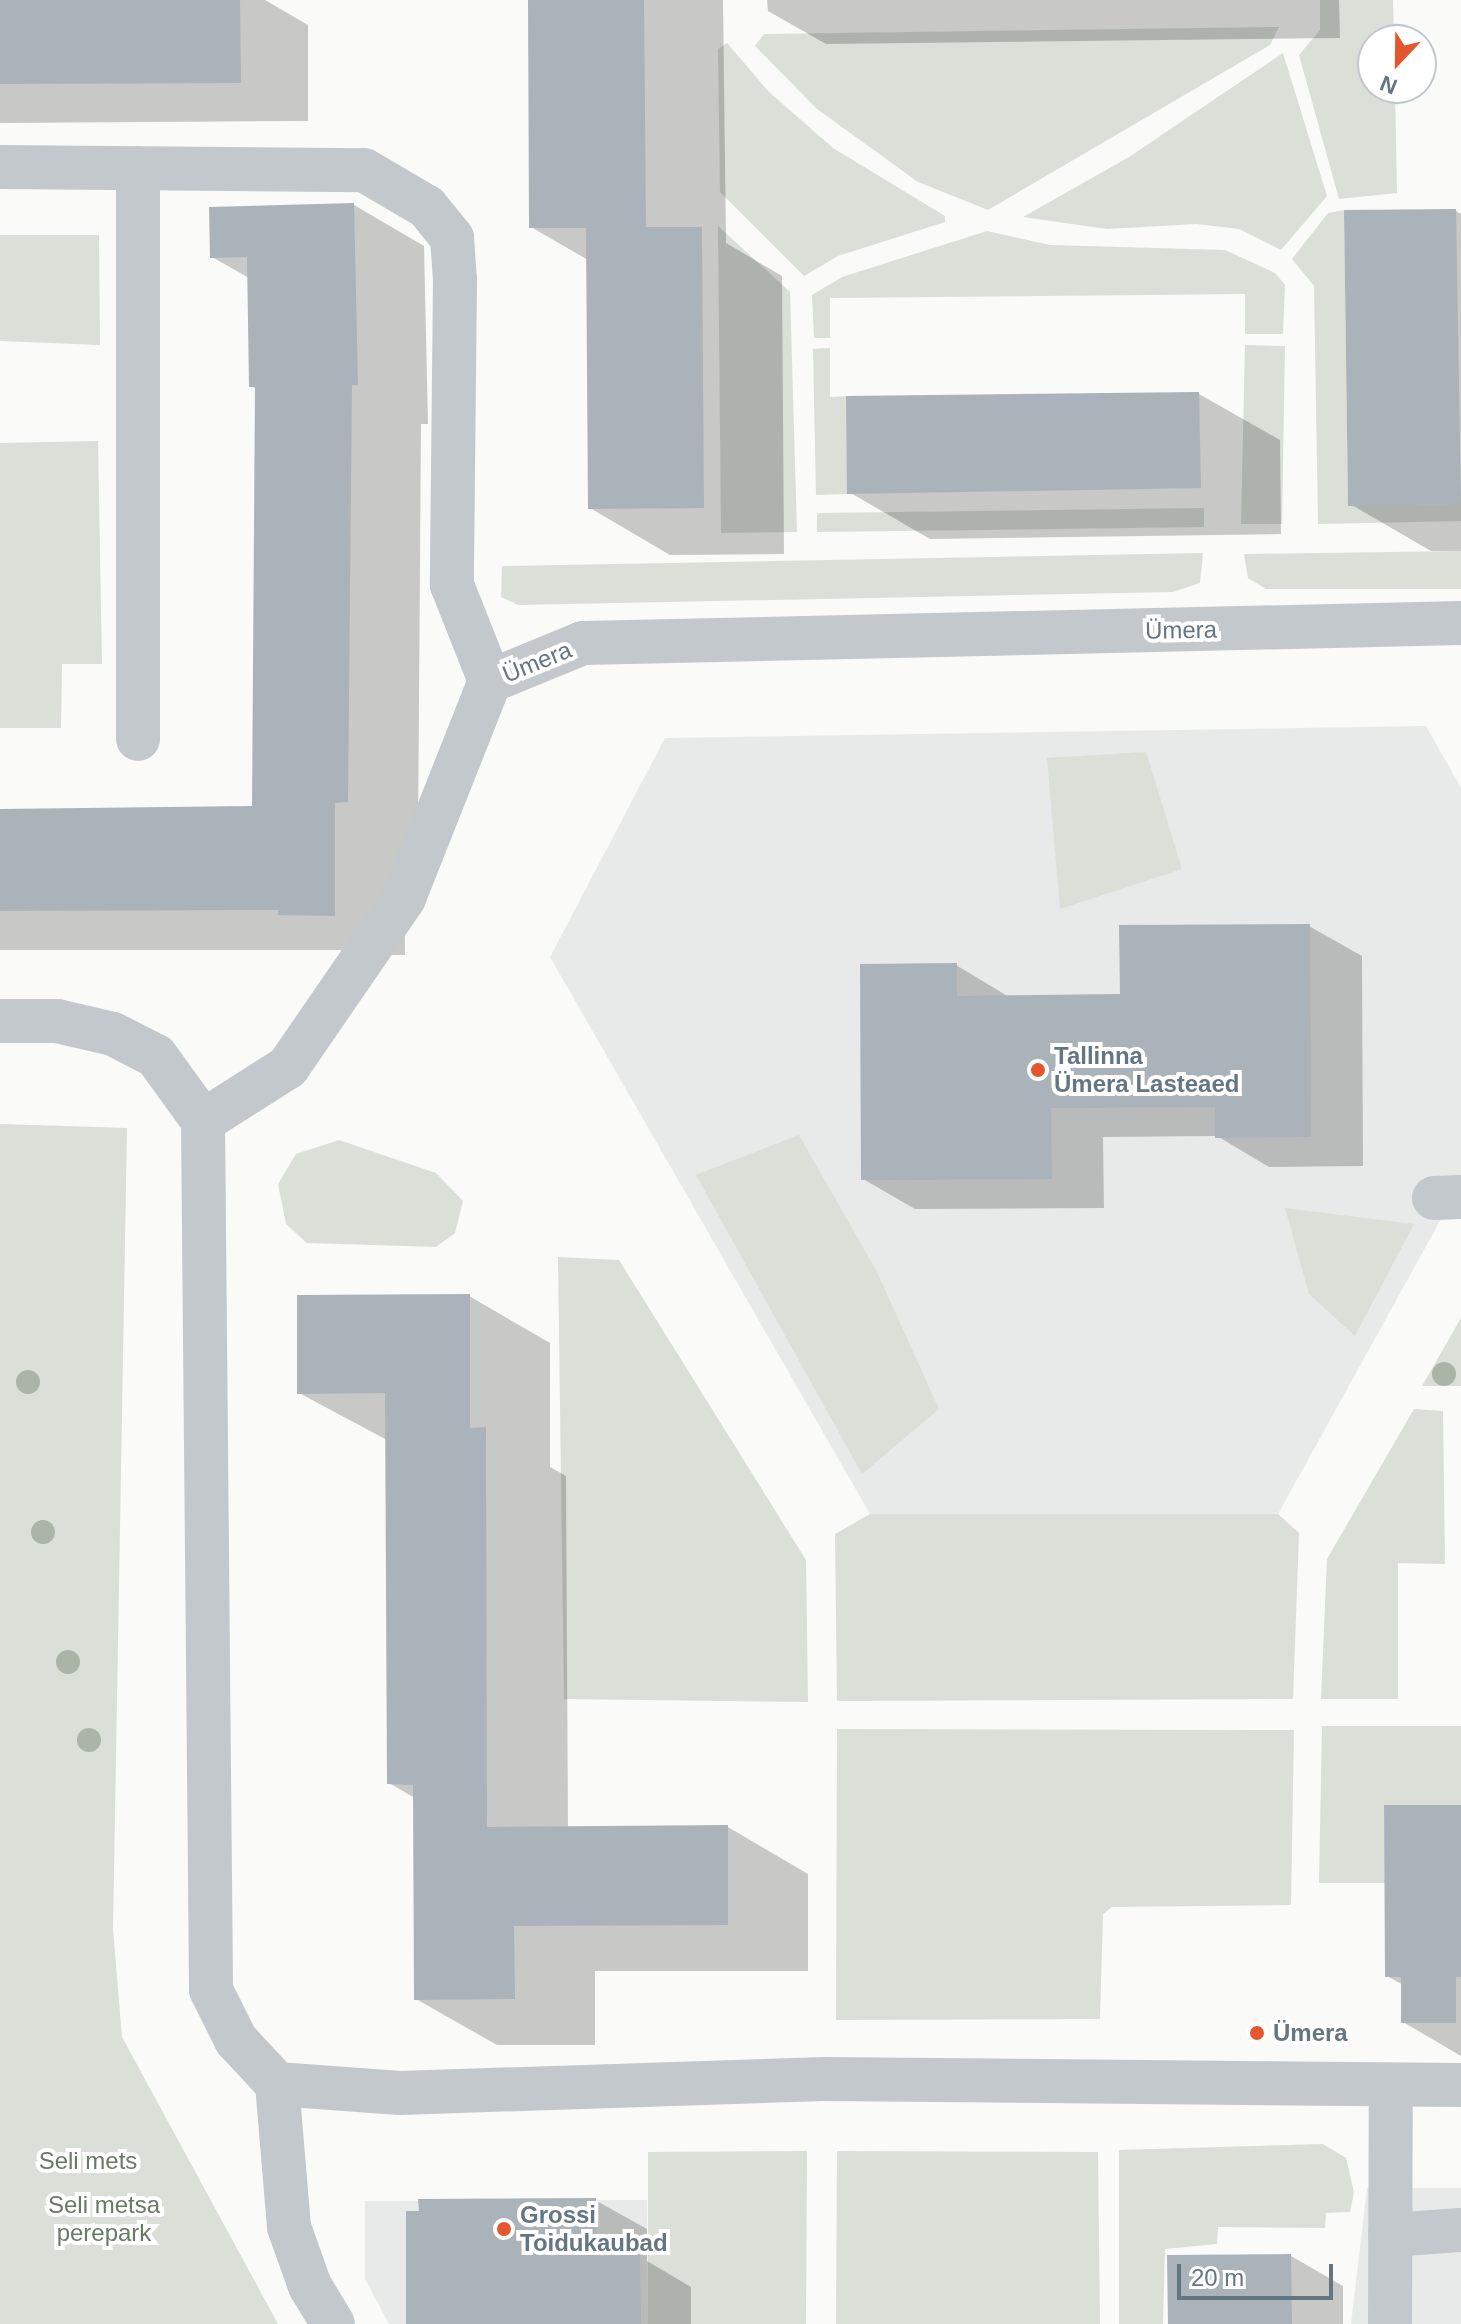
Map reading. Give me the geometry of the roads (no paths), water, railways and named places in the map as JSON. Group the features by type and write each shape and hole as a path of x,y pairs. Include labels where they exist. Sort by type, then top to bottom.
{"street":[{"path":"0,167 364,170 427,207 452,238 452,585 490,681"},
{"path":"138,168 138,739"},
{"name":"Ümera","path":"203,1121 288,1067 404,898 490,681 583,643 1461,623"},
{"path":"0,1021 57,1021 124,1040 156,1056 203,1121 211,1990 236,2040 277,2084 289,2227 310,2286 333,2324"},
{"path":"277,2084 400,2093 825,2079 1461,2085"},
{"path":"1390,2324 1391,2085"},
{"path":"1390,2235 1461,2230"}],"place":[{"name":"Tallinna Ümera Lasteaed","path":"1038,1070"},
{"name":"Ümera","path":"1257,2033"},
{"name":"Grossi Toidukaubad","path":"504,2229"}],"park label":[{"name":"Seli mets","path":"88,2161"},
{"name":"Seli metsa perepark","path":"104,2219"}]}
